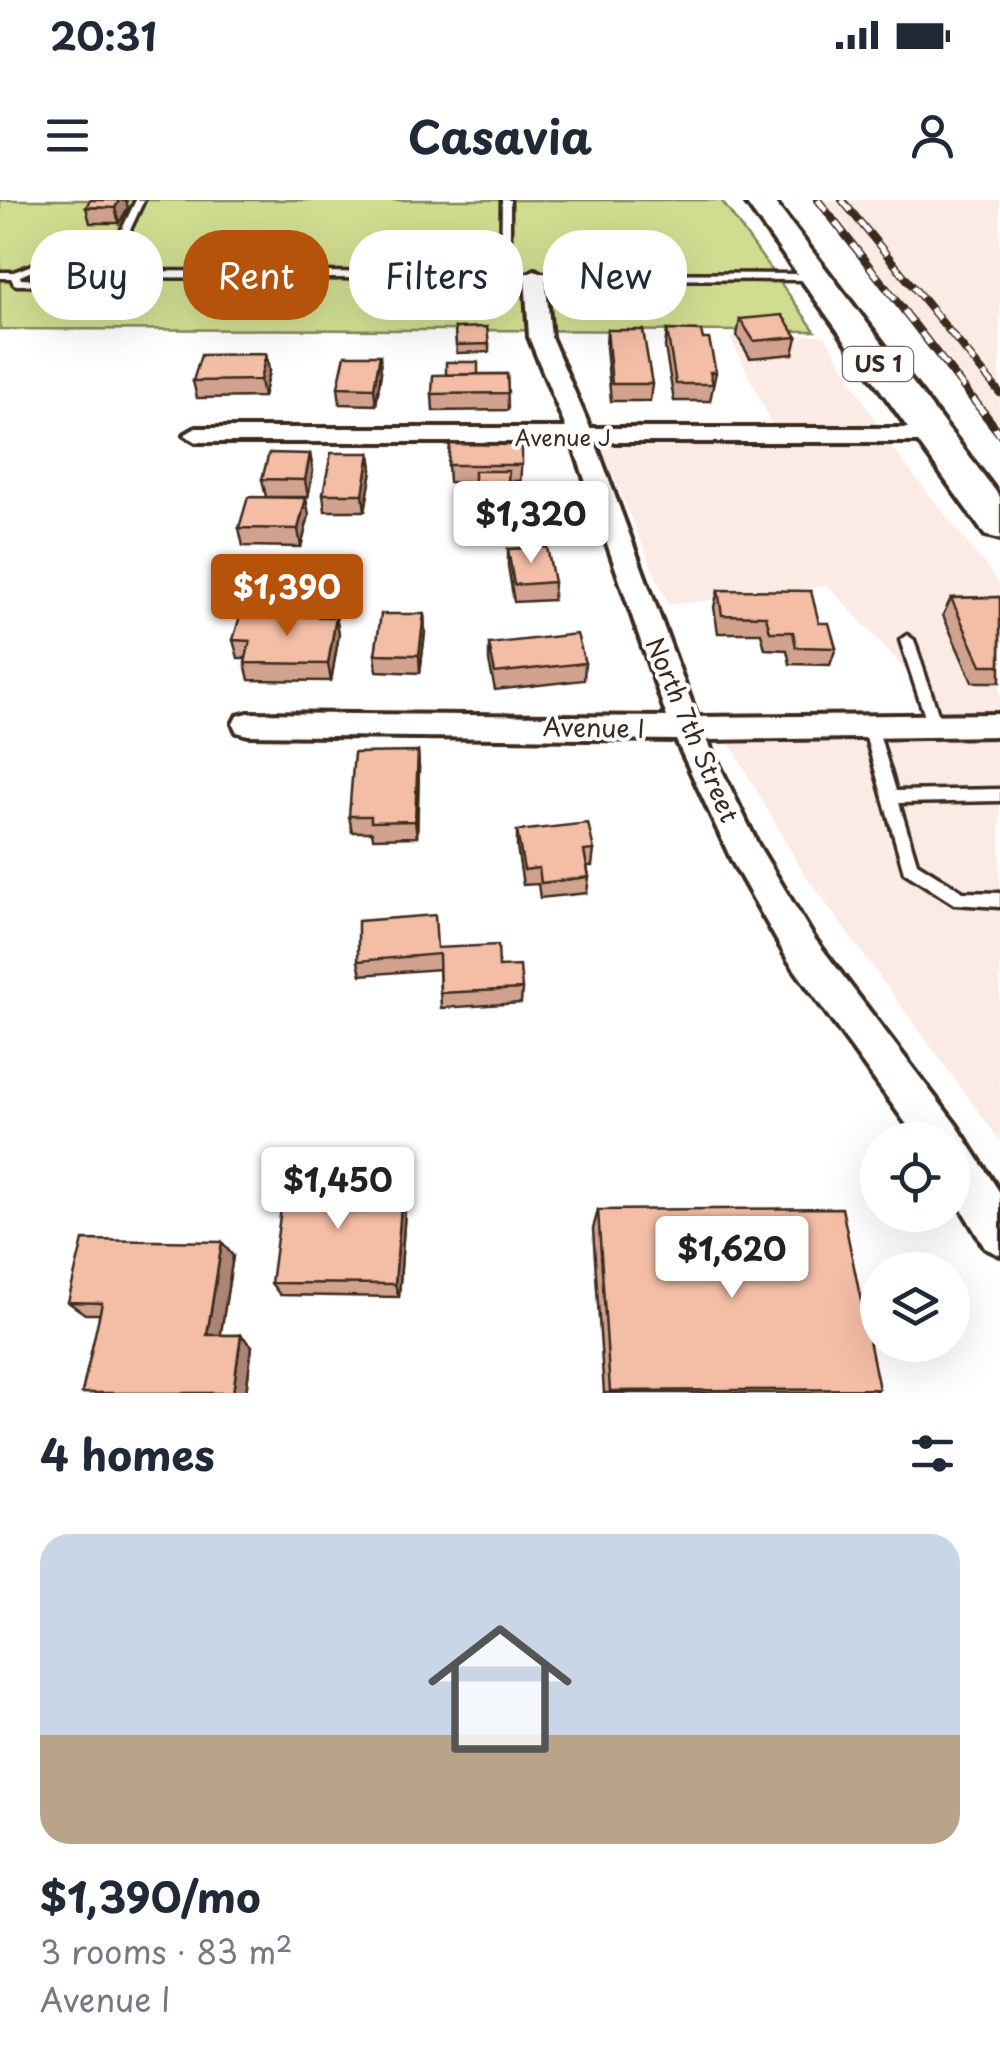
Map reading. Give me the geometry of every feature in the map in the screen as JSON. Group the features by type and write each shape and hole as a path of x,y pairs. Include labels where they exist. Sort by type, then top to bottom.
{"main road":[{"name":"US 1","path":"758,200 1000,526"}],"street":[{"name":"North 7th Street","path":"523,285 686,729 745,853 802,948 930,1122"},
{"name":"Avenue J","path":"196,435 930,435"},
{"name":"Avenue I","path":"248,724 686,729 1000,725"},
{"path":"970,1183 1000,1232"}],"lane":[{"path":"126,230 140,200"},
{"path":"506,200 512,230"},
{"path":"0,275 15,275 30,269"},
{"path":"163,274 349,275"},
{"path":"15,275 17,282 30,284"},
{"path":"523,276 816,277"},
{"path":"908,640 935,726"},
{"path":"870,727 910,867 960,899 1000,900"},
{"path":"890,797 1000,795"}],"shaded area":[{"path":"815,200 1000,200 1000,433 965,390"},
{"path":"825,335 879,427 774,428 730,337"},
{"path":"889,444 1000,584 1000,711 944,712 828,586 668,605 601,447"},
{"path":"1000,740 1000,1141 802,871 730,744"}],"green space":[{"path":"0,200 721,200 815,331 0,329"}],"building":[{"path":"90,200 119,200 115,208 86,207"},
{"path":"782,315 797,337 754,341 740,319"},
{"path":"487,327 489,344 456,345 455,328"},
{"path":"607,330 643,330 652,384 612,384"},
{"path":"667,330 701,331 703,339 709,339 716,372 710,372 713,384 676,384"},
{"path":"266,354 260,380 193,381 201,355"},
{"path":"345,355 380,355 374,388 338,387"},
{"path":"446,362 478,362 478,374 446,375"},
{"path":"507,374 508,393 432,394 433,375"},
{"path":"450,444 522,445 522,465 448,465"},
{"path":"269,453 310,454 305,480 262,479"},
{"path":"331,453 370,453 363,494 323,494"},
{"path":"474,471 509,471 508,481 519,481 520,498 474,498"},
{"path":"248,497 306,498 298,529 239,528"},
{"path":"547,547 554,582 514,585 508,549"},
{"path":"718,590 811,591 819,623 829,623 836,648 796,647 793,632 770,632 766,616 722,615"},
{"path":"1000,597 1000,665 981,665 951,598"},
{"path":"381,614 424,614 419,655 375,654"},
{"path":"240,616 336,617 328,664 245,663 250,641 233,640"},
{"path":"577,634 585,663 495,673 489,644"},
{"path":"418,752 415,821 371,822 371,816 349,816 354,753"},
{"path":"588,823 594,850 584,851 589,877 541,883 539,868 524,870 517,831"},
{"path":"435,915 437,948 498,945 499,967 520,966 522,989 440,993 439,954 358,961 358,921"},
{"path":"285,1178 403,1180 395,1284 271,1283"},
{"path":"842,1208 860,1296 860,1362 873,1362 879,1389 610,1391 598,1210"},
{"path":"83,1240 222,1242 207,1335 241,1335 233,1393 82,1393 102,1303 68,1302"}],"railway":[{"path":"818,200 974,401"},
{"path":"842,200 1000,393"},
{"path":"973,399 1000,434"}]}
